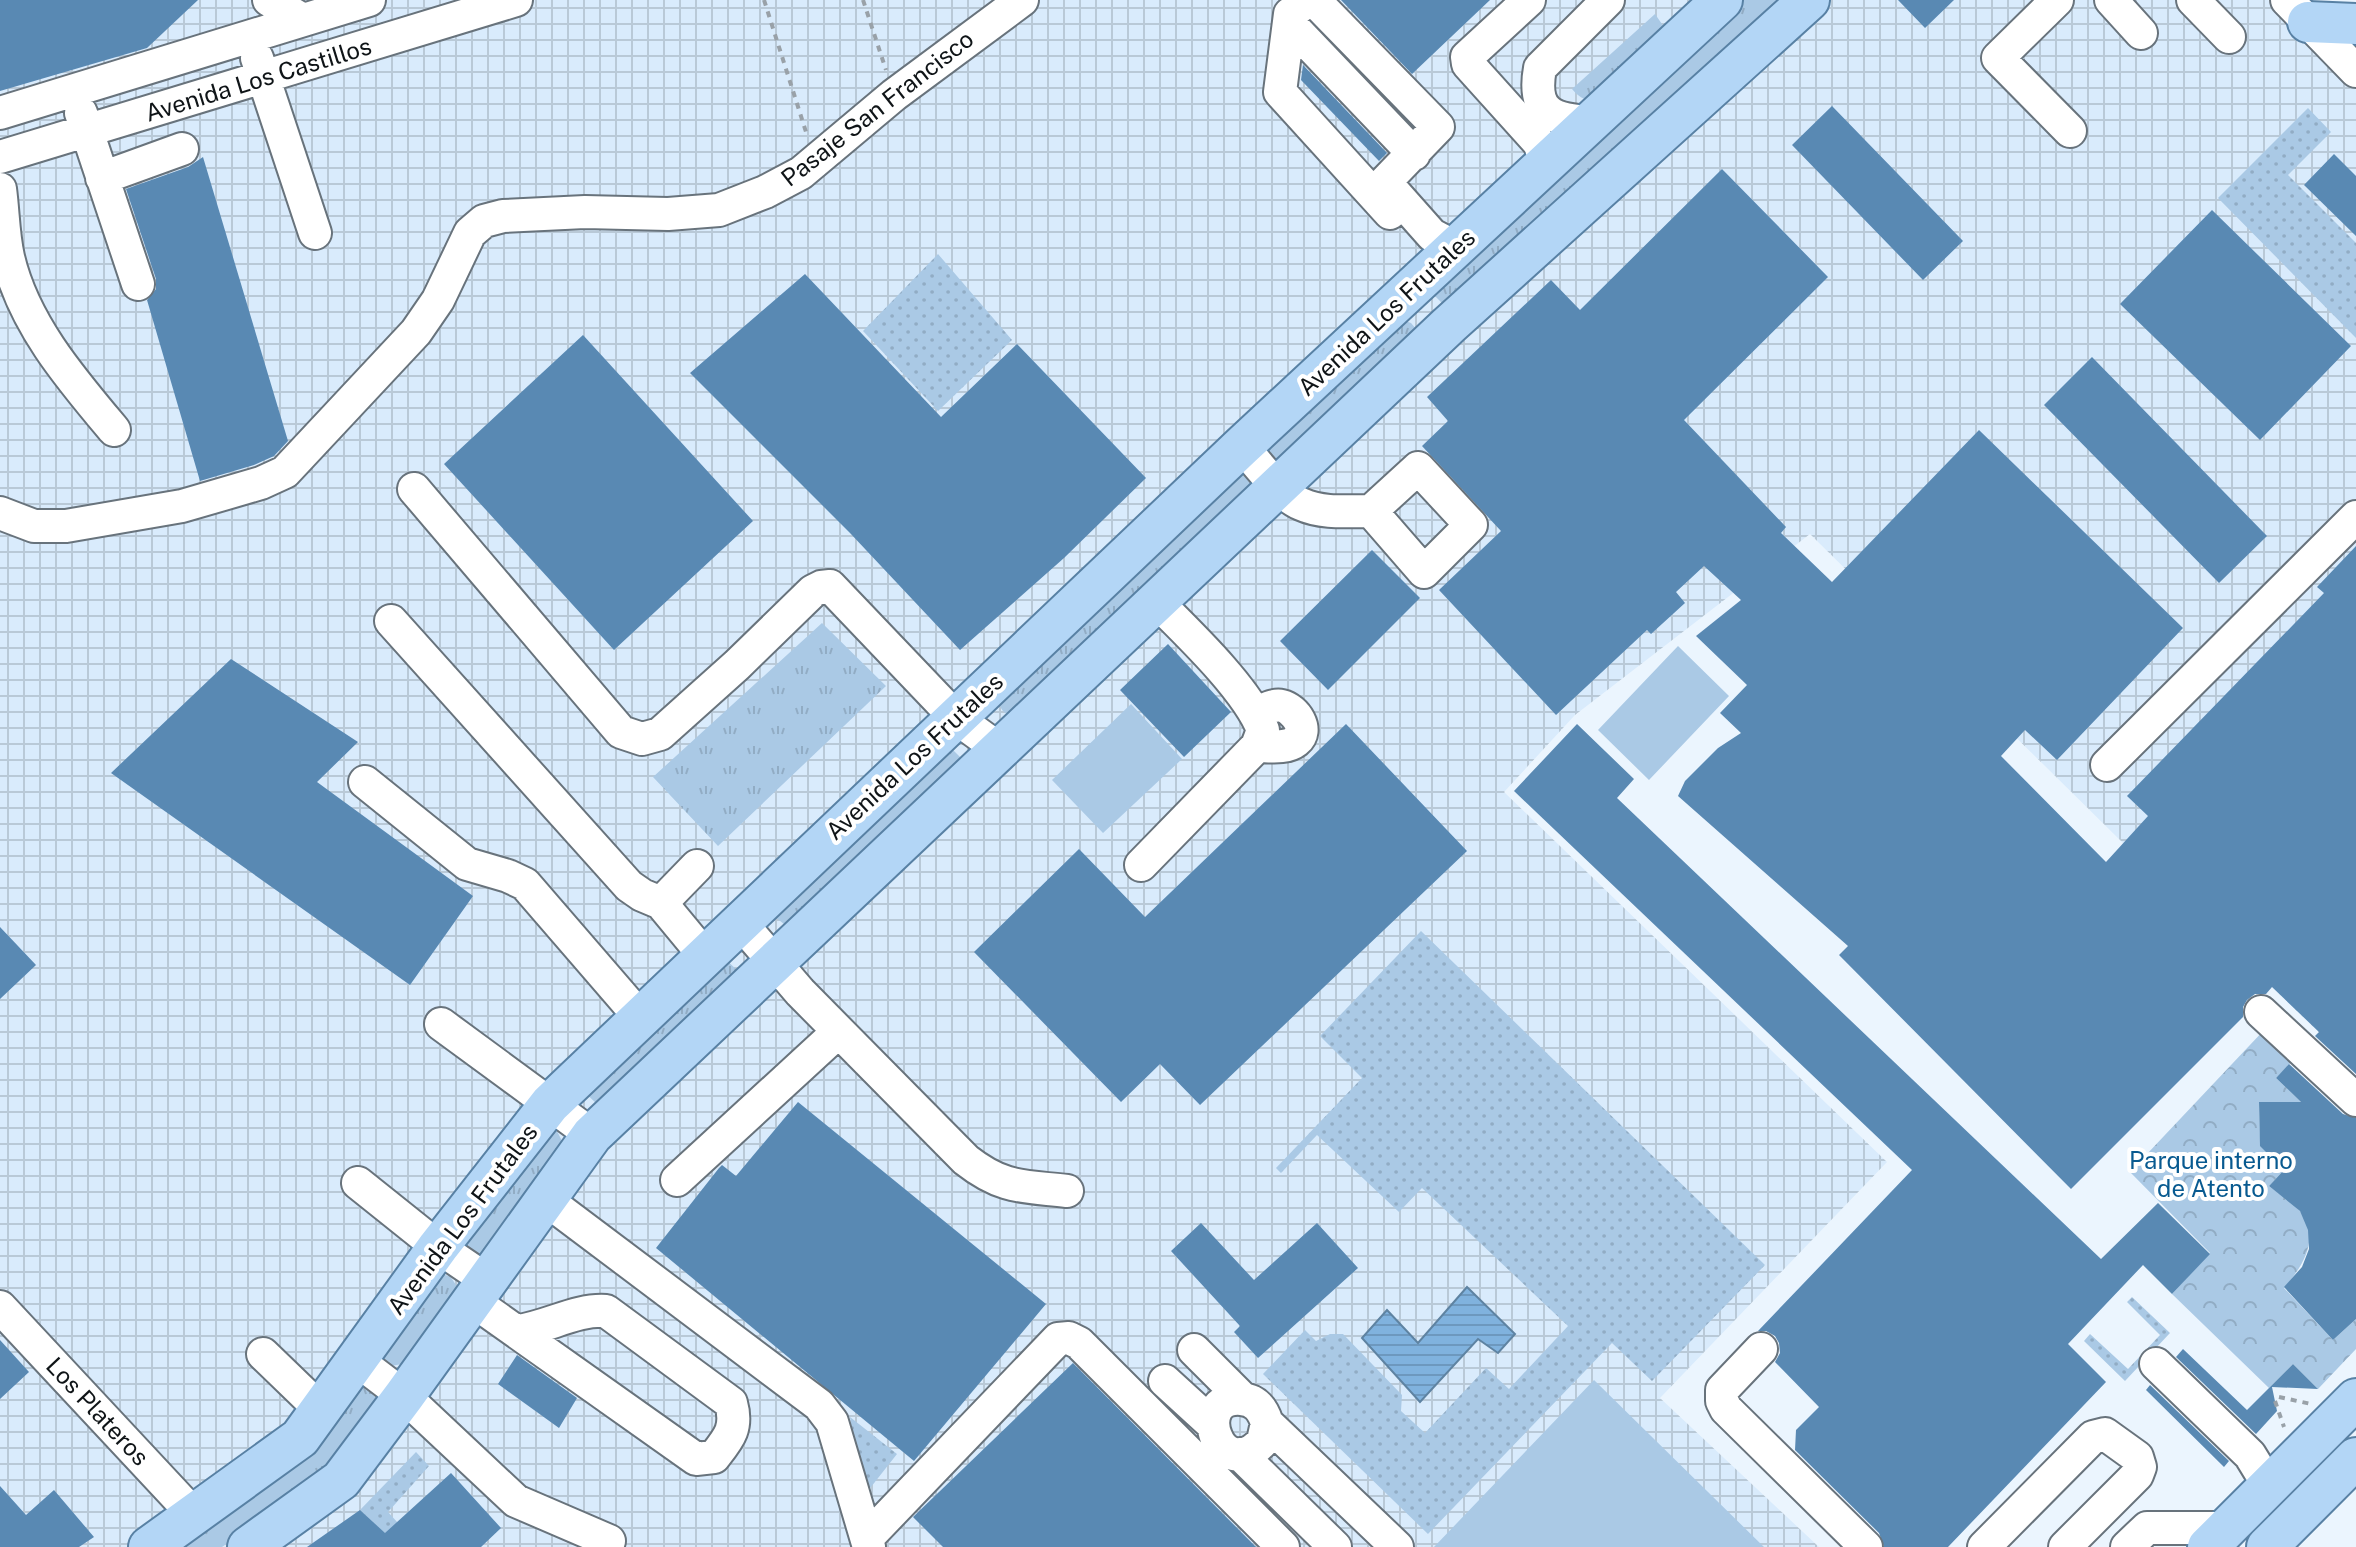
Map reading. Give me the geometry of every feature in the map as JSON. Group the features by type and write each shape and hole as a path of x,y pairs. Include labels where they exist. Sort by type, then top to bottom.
{"main road":[{"path":"248,1547 341,1480 592,1135 1449,325 1809,0"},
{"name":"Avenida Los Frutales","path":"149,1547 300,1438 438,1247 550,1104 639,1016 1711,5"},
{"path":"2310,7 2356,22"},
{"path":"1413,286 1449,325"},
{"path":"2217,1538 2356,1399"},
{"path":"2267,1547 2350,1464 2315,1440"}],"street":[{"path":"269,0 300,10"},
{"name":"Avenida Los Castillos","path":"0,157 516,0"},
{"name":"Pasaje San Francisco","path":"0,513 34,526 66,526 182,506 261,483 285,472 416,332 438,300 470,233 484,221 503,216 668,214 719,210 765,192 801,173 894,95 1022,0"},
{"path":"1314,0 1438,127 1385,182 1432,235 1449,244 1462,241"},
{"path":"1529,0 1467,57 1468,64 1540,144 1545,163"},
{"path":"1590,122 1562,121 1545,108 1539,95 1540,68 1608,0"},
{"path":"2057,0 1998,58 2070,131"},
{"path":"2111,0 2141,33"},
{"path":"2193,0 2229,37"},
{"path":"358,4 362,47"},
{"name":"Avenida Los Castillos","path":"0,113 251,36 300,10 358,4"},
{"path":"2310,7 2356,71"},
{"path":"1298,11 1414,154"},
{"path":"1298,11 1280,92 1417,243 1425,264 1413,286"},
{"path":"251,36 315,233"},
{"path":"73,91 138,284"},
{"path":"102,178 182,149"},
{"path":"0,189 8,256 23,303 83,393 114,430"},
{"path":"1242,446 1299,504 1329,512 1371,511"},
{"path":"414,489 621,732 642,739 660,734 813,591 830,586 955,717 999,749"},
{"path":"2107,765 2356,517"},
{"path":"1141,865 1257,746 1263,730 1257,713 1193,638 1157,602"},
{"path":"391,621 629,886 661,903 704,955"},
{"path":"365,782 467,864 525,884 639,1016"},
{"path":"661,903 697,866"},
{"path":"740,922 838,1032 966,1160 1002,1184 1067,1191"},
{"path":"2261,1012 2356,1100"},
{"path":"441,1024 592,1135"},
{"path":"677,1180 838,1032"},
{"path":"358,1183 438,1247 518,1331 696,1459 714,1457 733,1433 735,1419 731,1403 606,1311 591,1310 518,1331"},
{"path":"545,1199 819,1405 832,1422 877,1540 1058,1339 1069,1338 1079,1343 1283,1547"},
{"name":"Los Plateros","path":"0,1307 195,1516"},
{"path":"1761,1349 1722,1390 1726,1409 1866,1547"},
{"path":"1194,1350 1243,1399 1259,1407 1267,1423 1397,1547"},
{"path":"263,1354 321,1410"},
{"path":"358,1361 404,1396 516,1501 609,1541"},
{"path":"2156,1364 2250,1455 2269,1486"},
{"path":"1165,1381 1212,1424"},
{"path":"1243,1399 1226,1402 1214,1415 1213,1433 1223,1448 1240,1454 1335,1547"},
{"path":"1240,1454 1257,1448 1263,1441 1267,1423"},
{"path":"1984,1547 2093,1437 2105,1434 2137,1457 2140,1467 2137,1475 2065,1547"},
{"path":"2127,1547 2147,1528 2217,1538"}],"path":[{"path":"764,0 815,160"},
{"path":"863,0 894,95"}],"shaded area":[{"path":"0,0 2268,0 2356,90 2356,1068 1810,534 1575,715 1504,792 1887,1162 1660,1398 1819,1547 0,1547"},
{"path":"1467,1287 1515,1334 1498,1353 1478,1339 1420,1402 1362,1338 1387,1310 1418,1343"}],"green space":[{"path":"1736,0 1789,0 1448,303 1442,303 1433,294"},
{"path":"1655,14 1664,27 1593,101 1584,99 1572,89"},
{"path":"2308,108 2331,132 2288,175 2356,243 2356,338 2218,198"},
{"path":"938,254 1012,340 938,411 863,331"},
{"path":"1403,320 1417,330 1282,462 1273,461 1267,445"},
{"path":"1235,471 1245,471 1255,486 1014,716 1004,712 999,697"},
{"path":"822,623 886,686 718,846 653,777"},
{"path":"1678,646 1729,696 1649,780 1598,730"},
{"path":"1131,704 1182,759 1103,833 1052,780"},
{"path":"945,742 964,761 792,922 784,924 775,917"},
{"path":"1421,931 1765,1265 1652,1381 1612,1343 1428,1534 1263,1374 1305,1330 1316,1341 1330,1334 1343,1334 1402,1395 1401,1411 1425,1433 1486,1368 1509,1389 1568,1326 1422,1188 1399,1212 1317,1135 1281,1173 1276,1168 1362,1078 1320,1036"},
{"path":"720,954 738,971 598,1105 578,1086"},
{"name":"Parque interno de Atento","path":"2266,1028 2297,1056 2276,1078 2301,1102 2259,1102 2260,1138 2284,1170 2269,1186 2297,1208 2309,1231 2303,1261 2284,1288 2333,1340 2356,1319 2356,1349 2318,1389 2293,1364 2269,1388 2172,1294 2210,1253 2130,1172"},
{"path":"551,1129 557,1131 563,1143 487,1251 473,1257 462,1243"},
{"path":"439,1274 450,1276 458,1288 407,1363 391,1366 381,1352"},
{"path":"2132,1297 2170,1333 2125,1381 2084,1341 2090,1334 2128,1369 2160,1335 2127,1302"},
{"path":"1594,1380 1764,1547 1434,1547"},
{"path":"366,1381 382,1399 322,1478 222,1547 171,1547"},
{"path":"850,1417 897,1454 867,1492 858,1472"},
{"path":"416,1452 429,1466 388,1512 408,1534 398,1546 360,1510"}],"building":[{"path":"0,0 198,0 147,48 0,91"},
{"path":"1341,0 1490,0 1412,74"},
{"path":"1898,0 1954,0 1925,28"},
{"path":"1303,65 1387,153 1379,161 1301,80"},
{"path":"1832,106 1963,241 1923,280 1792,145"},
{"path":"2334,154 2356,176 2356,236 2304,185"},
{"path":"203,157 288,441 274,456 200,481 147,300 156,289 156,279 126,189 188,167"},
{"path":"1722,169 1828,277 1684,420 1786,527 1781,533 1832,582 1979,430 2183,628 2057,760 2025,730 2001,756 2106,862 2148,816 2127,796 2324,593 2317,587 2356,546 2356,1074 2315,1036 2319,1032 2272,987 2266,994 2255,994 2247,1000 2243,1017 2071,1189 1839,955 1848,946 1678,796 1685,781 1718,748 1741,733 1720,713 1747,685 1696,636 1741,600 1704,566 1676,592 1685,603 1651,634 1647,630 1556,715 1439,590 1501,531 1422,446 1448,421 1427,397 1551,280 1580,310"},
{"path":"2212,210 2351,346 2260,440 2120,304"},
{"path":"805,274 941,417 1017,344 1146,478 1064,558 960,650 850,533 690,373"},
{"path":"583,335 753,521 614,650 444,464"},
{"path":"2092,357 2267,536 2219,583 2044,405"},
{"path":"1372,550 1420,598 1328,690 1280,641"},
{"path":"1168,644 1231,712 1184,757 1120,690"},
{"path":"231,659 358,742 317,782 473,896 410,985 111,773"},
{"path":"1346,724 1467,851 1200,1105 1160,1064 1121,1102 974,952 1079,849 1145,917"},
{"path":"1577,724 1634,779 1617,798 2101,1259 2158,1203 2210,1254 2172,1294 2143,1265 2068,1344 2106,1382 1948,1547 1884,1547 1879,1533 1795,1450 1796,1430 1819,1407 1775,1362 1780,1353 1775,1336 1758,1331 1912,1170 1514,791"},
{"path":"0,927 36,965 0,999"},
{"path":"2289,1064 2343,1114 2356,1118 2356,1319 2333,1340 2284,1287 2302,1267 2309,1249 2308,1230 2300,1211 2269,1186 2284,1170 2260,1146 2259,1102 2301,1102 2276,1078"},
{"path":"798,1102 1046,1304 914,1461 656,1248 719,1168 722,1165 736,1176"},
{"path":"1201,1223 1254,1280 1317,1223 1358,1268 1258,1358 1234,1332 1240,1326 1171,1251"},
{"path":"0,1340 29,1372 0,1399"},
{"path":"2183,1349 2247,1410 2293,1364 2318,1389 2272,1387 2277,1411 2256,1434 2176,1357"},
{"path":"517,1355 577,1398 559,1428 498,1384"},
{"path":"1073,1363 1256,1547 943,1547 913,1517"},
{"path":"2150,1385 2229,1461 2224,1467 2146,1390"},
{"path":"451,1473 501,1528 481,1547 307,1547 360,1510 385,1533"},
{"path":"0,1486 26,1515 54,1490 94,1537 79,1547 0,1547"}]}
